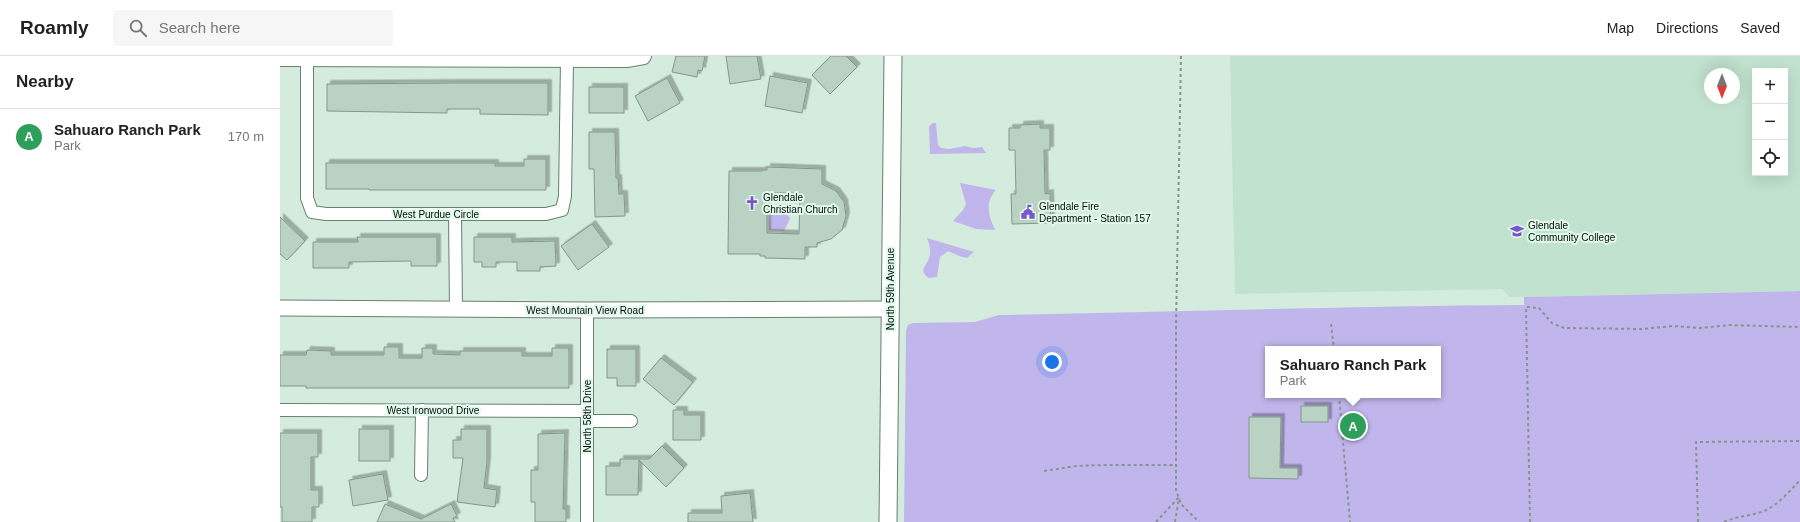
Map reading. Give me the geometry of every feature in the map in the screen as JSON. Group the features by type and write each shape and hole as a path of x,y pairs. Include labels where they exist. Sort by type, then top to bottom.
{"main road":[{"name":"North 59th Avenue","path":"888,522 893,56"}],"street":[{"path":"280,60 627,60 644,57"},
{"name":"West Purdue Circle","path":"307,60 306,198 312,212 326,214 546,214 562,210 565,196 567,60"},
{"path":"456,214 456,309"},
{"name":"West Mountain View Road","path":"280,308 587,310 890,309"},
{"name":"North 58th Drive","path":"587,310 588,522"},
{"name":"West Ironwood Drive","path":"280,410 422,410 587,416 631,421"},
{"path":"421,476 422,410"}],"path":[{"path":"1181,56 1176,326 1176,490 1181,504 1199,522"},
{"path":"1530,522 1526,307 1539,308 1552,323 1564,328 1642,329 1673,326 1700,328 1730,326 1800,327"},
{"path":"1331,324 1334,346"},
{"path":"1339,398 1350,522"},
{"path":"1698,522 1696,442 1800,440"},
{"path":"1044,471 1076,466 1105,464 1176,465"},
{"path":"1724,522 1734,518 1764,511 1779,501 1800,480"},
{"path":"1156,522 1179,497"},
{"path":"1175,522 1179,497"}],"shaded area":[{"name":"Glendale Community College","path":"1230,56 1800,56 1800,291 1510,297 1502,289 1235,294"},
{"path":"936,123 938,145 941,148 950,149 965,146 973,148 982,147 986,153 930,154 929,126"},
{"path":"960,183 996,190 992,195 989,205 991,220 995,230 976,229 953,221 963,210 966,204"},
{"path":"770,207 780,207 790,218 784,231 769,230"},
{"path":"927,238 974,252 967,258 948,251 940,257 937,277 929,278 923,271 930,253"},
{"path":"1800,291 1800,522 904,522 906,331 908,325 913,323 975,322 999,315 1524,305 1524,297"}],"building":[{"path":"676,56 705,56 702,71 698,70 697,77 672,72"},
{"path":"726,56 757,56 761,79 730,84"},
{"path":"831,56 846,56 857,67 830,94 812,75"},
{"path":"770,76 808,83 802,113 765,106"},
{"path":"667,78 680,103 648,121 635,96"},
{"path":"548,83 548,115 480,114 480,109 447,109 447,113 327,111 327,84"},
{"path":"589,87 624,87 624,113 589,113"},
{"name":"Glendale Fire Department - Station 157","path":"1040,124 1040,128 1050,128 1050,150 1044,150 1045,194 1050,193 1051,223 1012,224 1011,194 1016,194 1015,150 1009,150 1009,128 1020,128 1020,125"},
{"path":"589,132 615,132 616,178 618,178 619,194 624,194 625,216 595,217 594,169 589,169"},
{"path":"524,159 546,159 546,190 326,189 326,163 495,163 495,166 524,166"},
{"path":"767,167 822,169 822,184 836,191 844,202 846,216 842,230 831,239 817,243 817,247 805,247 805,259 765,258 765,256 760,256 760,254 728,254 729,171 767,170","holes":["767,193 800,193 799,234 767,233"]},
{"path":"280,217 305,241 287,260 280,254"},
{"path":"592,224 609,247 578,270 561,246"},
{"path":"357,237 437,237 437,266 411,266 411,261 349,262 349,268 313,268 313,242 358,242"},
{"path":"474,237 512,237 512,242 555,241 556,266 540,267 540,271 517,271 517,262 496,262 496,267 482,267 482,262 474,262"},
{"path":"384,347 399,347 399,358 422,358 422,348 433,348 433,354 460,355 460,351 522,351 522,356 552,356 552,348 569,348 569,388 306,388 306,386 280,386 280,355 306,355 307,350 331,351 331,355 384,355"},
{"path":"607,349 636,349 636,386 617,386 617,378 607,378"},
{"path":"661,358 693,382 674,405 643,379"},
{"path":"1301,406 1328,406 1328,422 1301,422"},
{"path":"673,410 684,410 684,415 701,415 701,440 673,440"},
{"path":"1249,417 1281,417 1280,468 1298,468 1298,479 1249,478"},
{"path":"359,429 390,429 390,461 359,461"},
{"path":"461,429 487,429 487,461 484,488 497,490 495,507 457,502 463,458 453,458 453,440 461,440"},
{"path":"280,433 318,433 318,457 311,457 311,490 319,490 319,507 312,507 312,522 282,522 282,507 280,507"},
{"path":"565,433 563,509 566,509 566,522 535,522 535,502 531,502 531,470 538,470 538,434"},
{"path":"662,446 684,468 666,487 639,460 638,495 606,495 606,466 620,466 620,459 649,459"},
{"path":"383,474 388,500 353,506 349,480"},
{"path":"750,493 753,522 688,522 688,513 722,513 721,496"},
{"path":"385,504 421,519 451,504 457,516 453,518 455,522 377,522"}],"place":[{"name":"Glendale Christian Church","path":"752,203"},
{"name":"Glendale Fire Department - Station 157","path":"1028,212"},
{"name":"Glendale Community College","path":"1517,231"},
{"name":"Sahuaro Ranch Park","path":"1353,426"}]}
